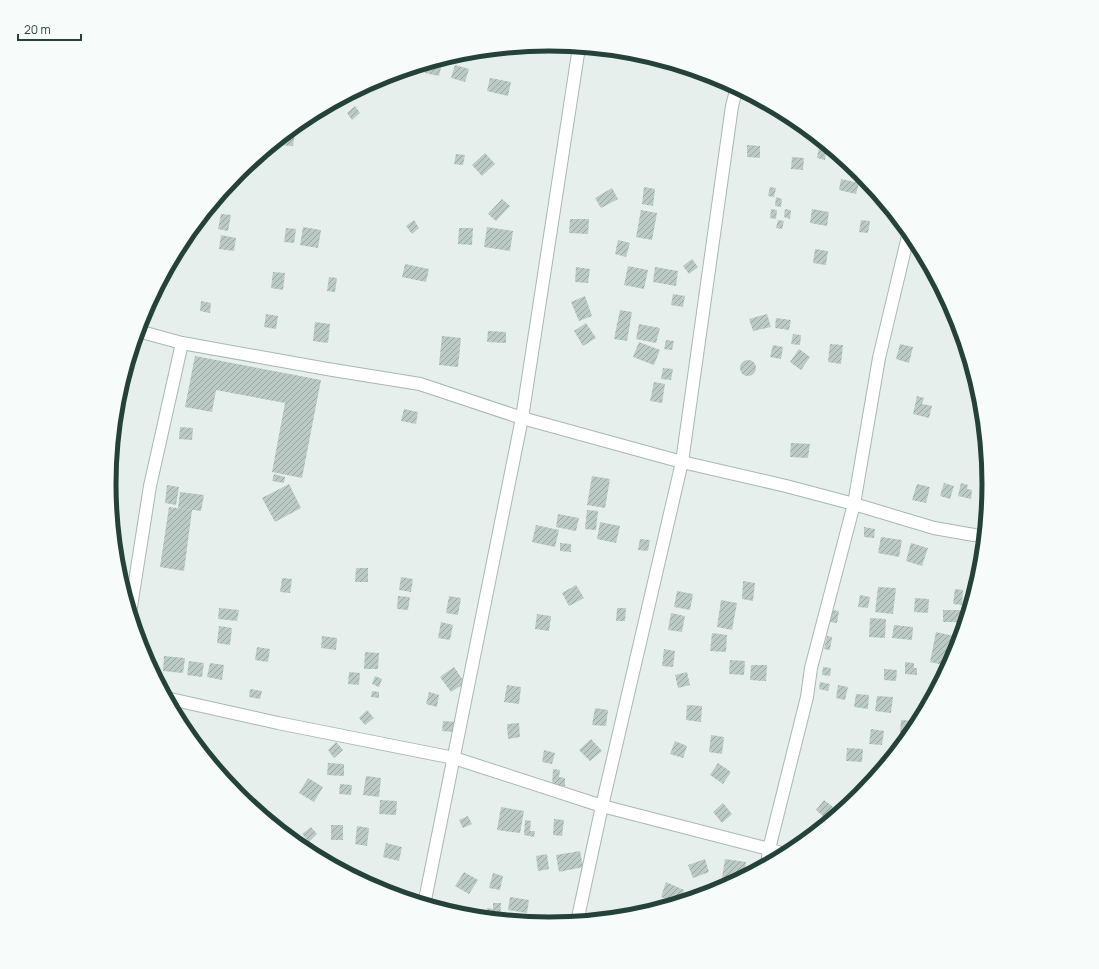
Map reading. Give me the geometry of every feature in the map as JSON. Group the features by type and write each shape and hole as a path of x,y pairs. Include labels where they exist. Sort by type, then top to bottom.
{"street":[{"path":"425,899 522,418 578,52"},
{"path":"578,917 602,806 682,462 729,130 736,94"},
{"path":"767,859 807,697 811,668 854,504 879,358 907,240"},
{"path":"144,333 182,343 420,384 522,418 682,462 786,486 854,504 934,528 974,535"},
{"path":"132,600 150,486 182,343"},
{"path":"173,700 278,723 454,758 602,806 778,852"}],"building":[{"path":"442,65 439,76 425,73 426,69"},
{"path":"455,65 469,69 465,82 451,78"},
{"path":"490,78 511,82 508,96 487,91"},
{"path":"355,106 360,113 352,120 347,113"},
{"path":"295,135 293,146 281,145"},
{"path":"747,145 760,146 760,158 747,157"},
{"path":"819,147 821,147 826,152 825,160 817,158"},
{"path":"485,153 495,164 482,176 472,165"},
{"path":"456,154 465,155 463,165 454,164"},
{"path":"792,157 804,158 803,170 791,169"},
{"path":"841,179 859,183 856,194 839,190"},
{"path":"644,187 655,189 653,206 642,204"},
{"path":"770,187 776,188 774,197 768,196"},
{"path":"612,188 618,199 601,208 595,198"},
{"path":"776,197 782,199 781,207 775,206"},
{"path":"502,199 510,206 496,221 488,214"},
{"path":"771,209 777,210 776,219 770,218"},
{"path":"785,209 791,210 790,219 784,217"},
{"path":"812,209 829,212 827,226 810,223"},
{"path":"641,210 657,213 652,240 636,237"},
{"path":"221,214 231,215 228,231 218,229"},
{"path":"570,219 589,219 588,234 569,233"},
{"path":"414,220 419,228 412,234 406,226"},
{"path":"778,220 784,221 782,229 776,228"},
{"path":"861,220 870,221 868,233 859,232"},
{"path":"303,227 321,230 318,248 300,245"},
{"path":"487,227 513,231 510,251 484,247"},
{"path":"286,228 296,229 294,243 284,242"},
{"path":"459,228 473,228 472,245 458,244"},
{"path":"221,235 236,238 234,251 219,249"},
{"path":"618,240 630,243 626,257 615,254"},
{"path":"815,249 828,251 826,265 813,263"},
{"path":"692,259 698,267 689,274 683,266"},
{"path":"405,264 429,269 426,282 402,277"},
{"path":"628,266 648,270 644,289 624,285"},
{"path":"576,267 590,269 588,283 575,282"},
{"path":"655,267 678,271 676,286 653,282"},
{"path":"273,272 285,273 283,290 271,288"},
{"path":"329,277 337,278 335,292 327,291"},
{"path":"673,294 685,296 683,307 671,305"},
{"path":"585,296 592,316 579,321 571,302"},
{"path":"201,301 211,303 210,313 200,311"},
{"path":"620,310 632,312 627,341 614,339"},
{"path":"266,314 278,316 276,329 264,327"},
{"path":"767,314 771,327 753,331 749,319"},
{"path":"776,318 791,320 789,330 775,328"},
{"path":"315,322 330,324 328,343 313,341"},
{"path":"586,323 596,338 583,346 574,331"},
{"path":"639,324 660,328 656,343 636,339"},
{"path":"488,331 506,332 506,343 487,342"},
{"path":"793,334 801,335 800,345 791,344"},
{"path":"442,336 461,338 458,367 439,365"},
{"path":"666,340 674,341 672,350 664,349"},
{"path":"639,342 660,350 654,365 633,357"},
{"path":"830,344 843,345 841,364 828,362"},
{"path":"900,344 913,347 909,363 896,359"},
{"path":"773,345 783,347 781,359 770,357"},
{"path":"799,349 810,357 801,370 790,362"},
{"path":"195,356 321,380 302,478 272,472 285,403 216,390 212,412 185,407"},
{"path":"748,360 754,362 756,368 754,374 748,376 742,374 740,368 742,362"},
{"path":"663,368 673,369 671,380 661,379"},
{"path":"654,382 665,384 662,403 650,401"},
{"path":"917,396 924,398 922,404 932,406 929,418 913,414"},
{"path":"404,409 418,412 416,424 401,421"},
{"path":"180,427 193,428 192,440 179,439"},
{"path":"791,443 810,444 808,458 790,457"},
{"path":"274,474 285,477 284,483 272,481"},
{"path":"592,476 610,479 605,508 587,505"},
{"path":"944,483 954,486 950,499 940,496"},
{"path":"961,483 968,485 967,489 972,490 971,499 958,496"},
{"path":"289,484 301,508 275,522 262,498"},
{"path":"917,484 930,487 926,503 912,500"},
{"path":"167,485 179,487 176,505 165,503"},
{"path":"180,492 204,495 201,511 178,508"},
{"path":"169,507 192,510 184,571 160,567"},
{"path":"587,510 598,511 596,530 585,529"},
{"path":"558,514 579,518 576,531 556,527"},
{"path":"600,522 620,526 616,543 597,539"},
{"path":"536,525 559,530 555,547 532,542"},
{"path":"864,527 875,529 874,538 864,537"},
{"path":"881,537 902,540 899,557 878,553"},
{"path":"640,539 650,540 648,551 638,550"},
{"path":"560,543 571,544 571,552 560,551"},
{"path":"911,543 928,548 922,566 906,561"},
{"path":"356,568 368,568 368,582 355,582"},
{"path":"401,577 413,579 411,592 399,590"},
{"path":"282,578 292,579 290,593 280,592"},
{"path":"743,581 755,583 753,601 742,599"},
{"path":"576,585 584,598 569,606 562,593"},
{"path":"878,587 896,588 893,614 875,612"},
{"path":"955,589 963,590 962,605 953,604"},
{"path":"677,591 693,594 690,610 674,607"},
{"path":"860,595 870,597 868,608 858,607"},
{"path":"398,596 410,597 408,610 397,609"},
{"path":"449,596 461,598 458,615 446,613"},
{"path":"915,598 929,599 928,613 914,612"},
{"path":"721,600 737,603 732,630 717,627"},
{"path":"219,608 239,610 237,621 218,619"},
{"path":"617,608 626,608 625,621 616,621"},
{"path":"832,610 839,611 837,623 830,622"},
{"path":"943,610 961,610 961,622 943,622"},
{"path":"671,613 685,616 682,632 668,630"},
{"path":"537,614 551,616 549,631 535,629"},
{"path":"870,618 886,619 885,638 869,637"},
{"path":"441,622 453,625 450,640 438,638"},
{"path":"894,625 913,627 912,640 892,638"},
{"path":"219,626 232,628 230,645 217,643"},
{"path":"936,632 954,636 952,644 943,665 930,662"},
{"path":"712,633 727,635 726,652 710,651"},
{"path":"322,636 337,638 336,650 321,648"},
{"path":"827,636 832,637 830,650 824,649"},
{"path":"257,647 270,649 268,662 255,660"},
{"path":"664,649 675,651 673,667 662,666"},
{"path":"365,652 379,653 378,669 364,669"},
{"path":"164,656 185,658 183,673 163,671"},
{"path":"730,660 745,661 744,675 729,674"},
{"path":"189,661 204,663 202,677 187,675"},
{"path":"905,662 914,663 914,668 917,668 917,675 905,674"},
{"path":"210,663 224,665 222,680 207,677"},
{"path":"751,665 767,665 766,681 750,680"},
{"path":"454,667 465,683 451,692 440,677"},
{"path":"823,667 831,668 830,676 822,675"},
{"path":"884,669 897,670 896,681 884,680"},
{"path":"349,672 360,673 359,685 348,684"},
{"path":"687,672 690,685 678,688 675,675"},
{"path":"375,676 382,679 379,687 372,684"},
{"path":"820,682 830,684 828,691 819,689"},
{"path":"507,685 521,687 519,704 504,702"},
{"path":"838,685 848,687 845,700 836,698"},
{"path":"250,689 262,691 260,699 249,697"},
{"path":"372,691 379,692 379,698 371,697"},
{"path":"429,692 439,695 437,707 426,704"},
{"path":"856,694 869,695 868,709 854,707"},
{"path":"877,696 893,697 891,713 875,711"},
{"path":"687,705 702,706 701,722 686,720"},
{"path":"595,708 608,710 606,726 592,725"},
{"path":"367,710 374,718 365,725 359,718"},
{"path":"901,720 913,721 903,734 900,734"},
{"path":"443,721 456,722 455,732 442,731"},
{"path":"519,723 520,737 508,739 507,724"},
{"path":"871,729 884,731 882,745 869,744"},
{"path":"711,735 724,737 722,754 709,752"},
{"path":"591,739 602,751 590,761 579,750"},
{"path":"675,741 687,746 683,758 670,754"},
{"path":"336,742 343,750 334,758 328,750"},
{"path":"847,748 863,749 862,762 846,761"},
{"path":"544,750 555,753 552,764 542,762"},
{"path":"328,763 344,764 344,776 327,775"},
{"path":"718,763 731,772 723,784 710,775"},
{"path":"553,769 560,770 559,777 565,778 565,786 552,786"},
{"path":"366,776 381,778 379,797 363,795"},
{"path":"308,778 323,787 314,802 299,793"},
{"path":"340,784 352,785 351,795 339,794"},
{"path":"380,800 397,801 396,815 379,814"},
{"path":"824,800 836,809 825,818 816,810"},
{"path":"723,803 732,814 722,823 713,812"},
{"path":"501,807 524,811 520,833 497,830"},
{"path":"468,816 472,824 463,828 459,820"},
{"path":"554,819 564,820 562,836 553,835"},
{"path":"525,820 531,821 530,831 535,831 534,837 524,835"},
{"path":"331,825 343,825 343,840 331,840"},
{"path":"357,826 369,828 367,846 355,844"},
{"path":"311,827 317,834 309,842 302,834"},
{"path":"386,843 402,847 399,861 383,857"},
{"path":"580,851 583,867 559,872 556,855"},
{"path":"547,854 549,869 538,871 536,856"},
{"path":"705,859 709,872 693,878 688,865"},
{"path":"725,859 746,862 745,871 729,879 722,878"},
{"path":"464,872 478,880 469,894 455,886"},
{"path":"493,873 503,876 500,890 489,888"},
{"path":"666,882 684,890 681,897 671,900 661,897"},
{"path":"510,897 529,900 527,913 508,910"},
{"path":"493,903 501,903 500,915 487,913 487,908 493,909"}]}
